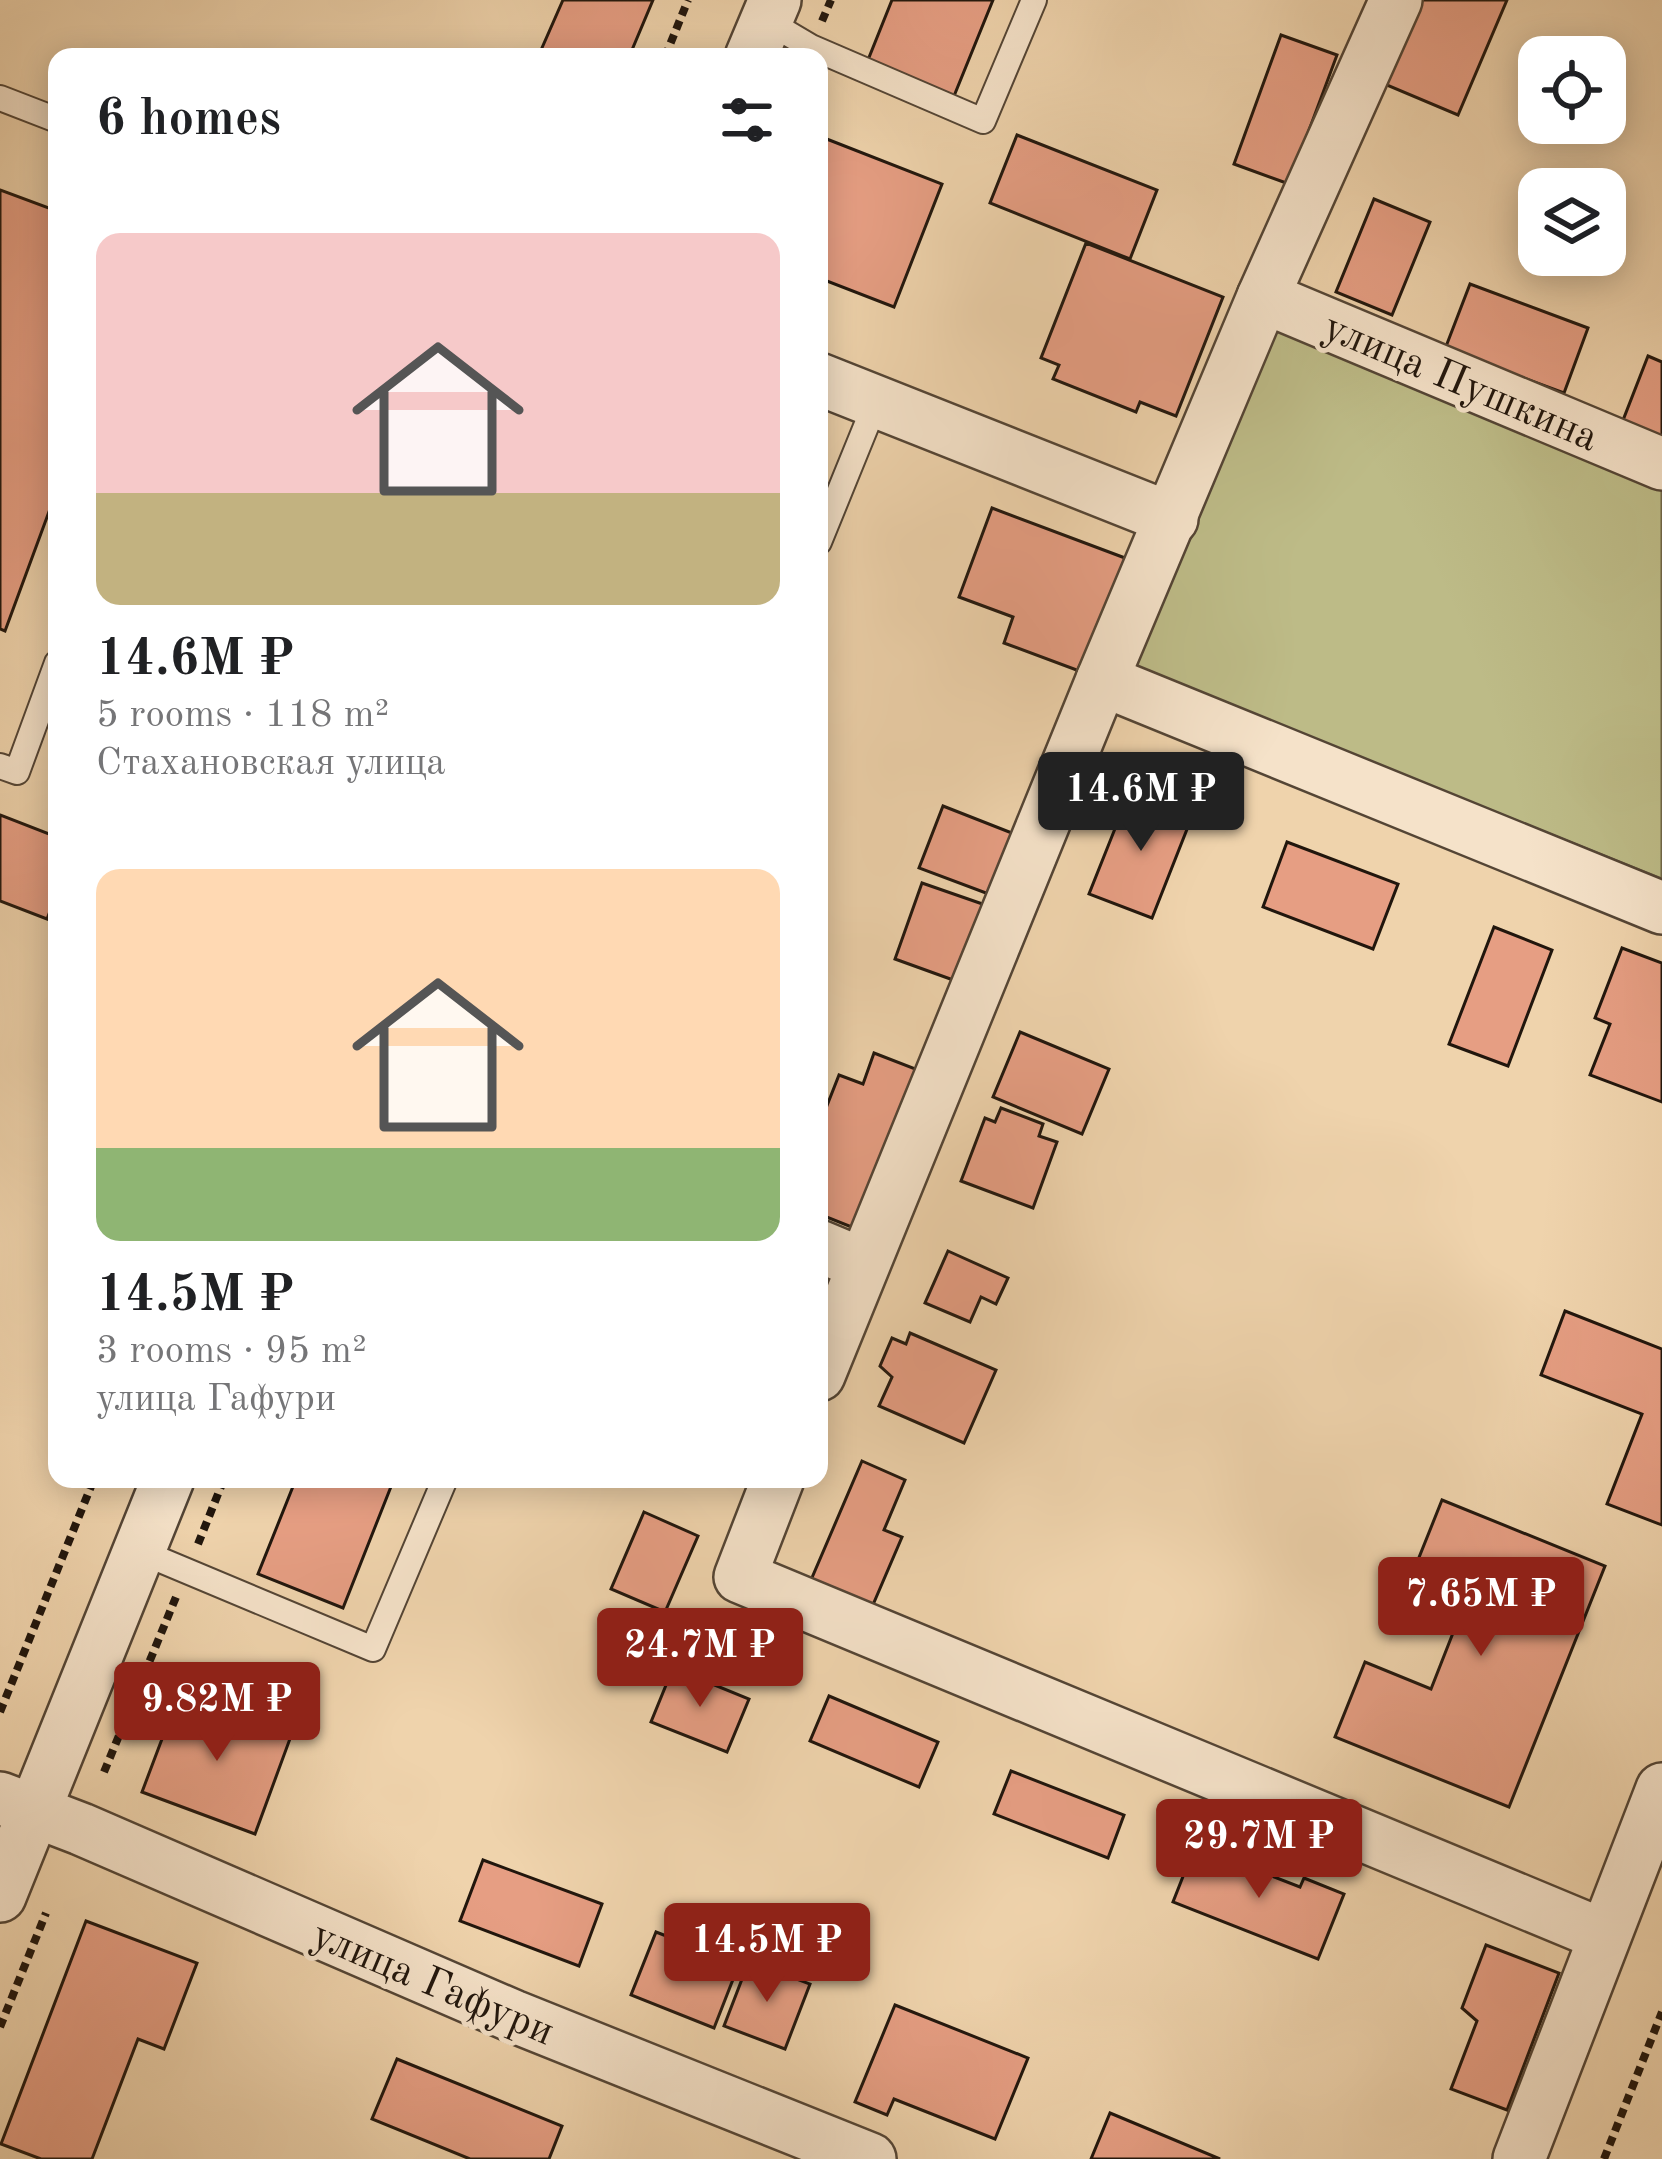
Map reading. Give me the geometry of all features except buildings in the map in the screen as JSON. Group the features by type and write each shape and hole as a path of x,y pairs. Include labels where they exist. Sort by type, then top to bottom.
{"street":[{"path":"828,1326 841,1255 1102,680 1263,297 1396,0"},
{"name":"улица Пушкина","path":"1263,297 1662,464"},
{"path":"828,383 1172,519"},
{"path":"1102,680 1662,908"},
{"path":"0,1896 39,1813 165,1488"},
{"path":"775,1488 740,1577 1603,1935"},
{"path":"1520,2159 1662,1789"},
{"name":"улица Гафури","path":"39,1813 513,2016 870,2159"}],"lane":[{"path":"828,54 983,122 1034,0"},
{"path":"764,26 814,48"},
{"path":"0,98 48,117"},
{"path":"828,520 876,402"},
{"path":"0,766 17,772 48,688"},
{"path":"140,1551 374,1648 442,1488"}],"path":[{"path":"669,48 688,0"},
{"path":"0,1712 90,1488"},
{"path":"39,1813 186,1572 220,1488"},
{"path":"0,2027 54,1895"},
{"path":"1604,2159 1662,2012"}],"shaded area":[{"path":"1265,326 1662,486 1662,879 1125,664"}]}
